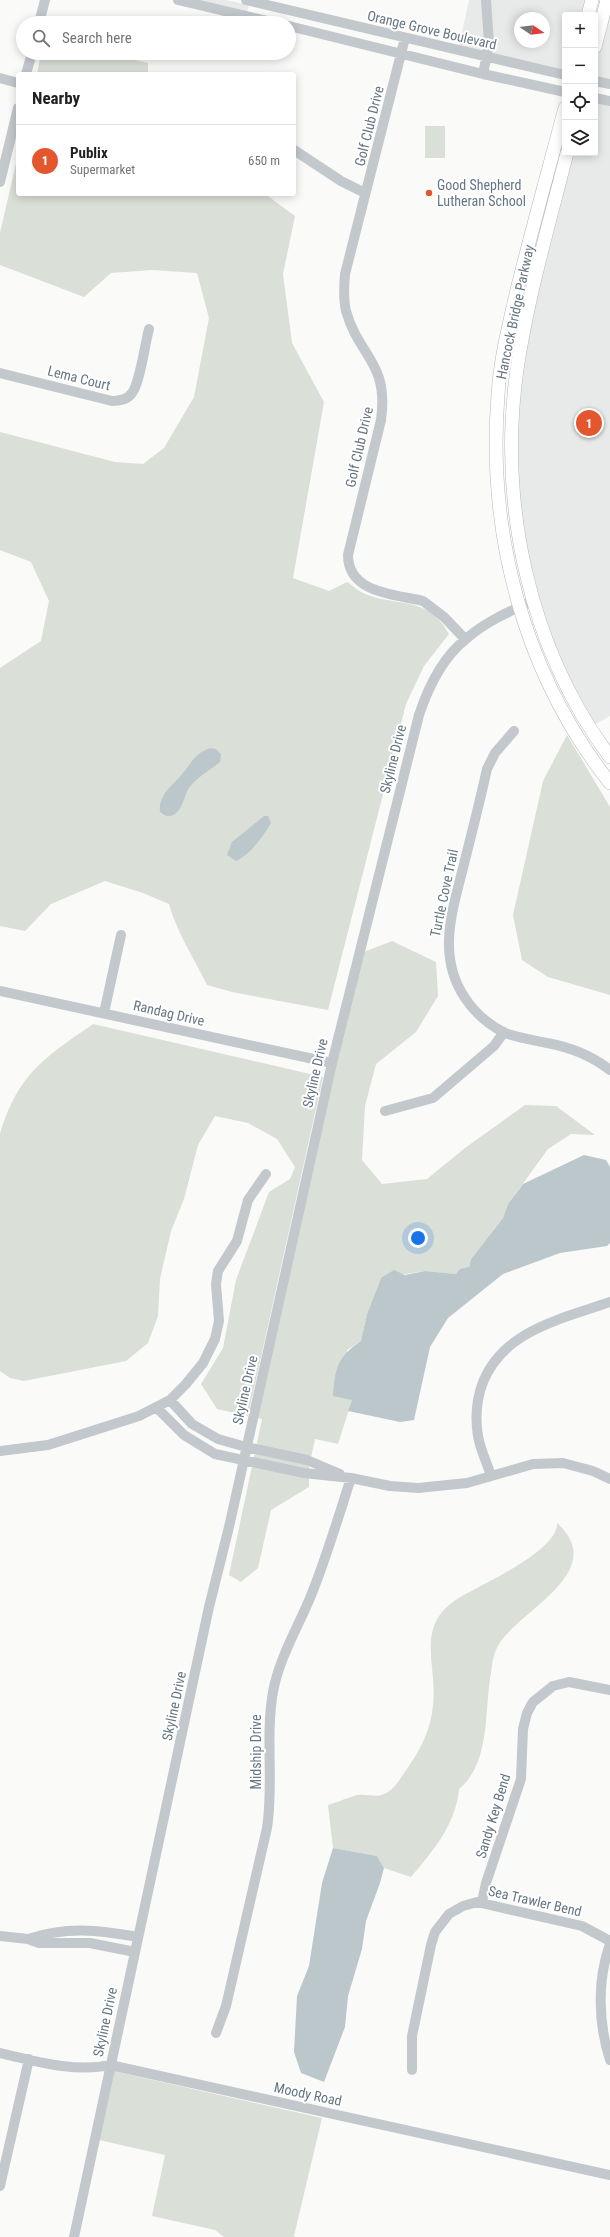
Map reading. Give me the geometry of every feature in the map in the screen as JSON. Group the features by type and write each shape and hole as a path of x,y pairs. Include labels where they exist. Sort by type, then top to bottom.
{"main road":[{"path":"589,12 592,0"},
{"path":"598,35 607,0"},
{"name":"Hancock Bridge Parkway","path":"562,120 508,331 498,395 495,445 497,492 504,546 519,607 535,654 559,704 584,748 610,783"},
{"name":"Hancock Bridge Parkway","path":"566,156 546,233 521,344 513,411 512,442 515,502 521,547 533,600 550,652 565,687 610,757"}],"street":[{"path":"41,16 45,0"},
{"path":"178,0 246,16"},
{"name":"Orange Grove Boulevard","path":"246,0 562,74"},
{"path":"483,74 488,57 489,44 486,0"},
{"path":"271,6 272,16"},
{"name":"Orange Grove Boulevard","path":"296,28 401,52 483,74 562,91"},
{"name":"Golf Club Drive","path":"405,38 345,274 344,302 352,327 377,370 384,400 381,420 348,555 348,565 353,577 364,586 423,601 431,606 464,639"},
{"path":"27,72 30,60"},
{"path":"0,78 16,82"},
{"path":"598,82 610,84"},
{"path":"598,99 610,101"},
{"path":"0,182 16,116"},
{"path":"296,151 341,181 366,193"},
{"name":"Lema Court","path":"0,373 112,401 120,401 127,398 135,387 149,329"},
{"name":"Skyline Drive","path":"74,2237 209,1607 244,1460 332,1063 419,714 435,678 464,639 533,600"},
{"name":"Turtle Cove Trail","path":"514,731 495,753 487,769 452,915 447,946 452,971 462,994 482,1018 504,1032 566,1048 592,1059 610,1070"},
{"path":"104,1013 121,935"},
{"name":"Randag Drive","path":"0,991 332,1063"},
{"path":"384,1111 433,1098 494,1046 504,1032"},
{"path":"0,1451 36,1448 55,1443 126,1421 157,1408 170,1400 193,1376 211,1347 219,1321 219,1304 216,1284 218,1271 237,1241 248,1200 266,1174"},
{"path":"491,1476 478,1436 477,1415 479,1393 487,1372 500,1353 515,1340 534,1329 610,1302"},
{"path":"170,1400 192,1424 218,1438 246,1447 307,1460 351,1478"},
{"path":"157,1408 191,1440 215,1454 304,1474 351,1478 390,1486 418,1488 467,1484 533,1464 563,1463 593,1471 610,1479"},
{"path":"191,1440 199,1428"},
{"name":"Midship Drive","path":"216,2033 226,2006 267,1828 270,1800 268,1738 273,1691 286,1648 314,1588 351,1478"},
{"name":"Sandy Key Bend","path":"482,1902 486,1883 514,1804 521,1779 523,1729 527,1713 533,1702 553,1686 569,1682 610,1690"},
{"name":"Sea Trawler Bend","path":"412,2070 411,2046 414,2026 435,1932 443,1920 456,1909 470,1903 482,1902 582,1926 610,1942"},
{"path":"28,1939 47,1933 74,1929 138,1937"},
{"path":"0,1936 28,1939 39,1943 90,1943 135,1952"},
{"path":"610,1942 604,1960 600,1992 602,2023 610,2060"},
{"name":"Moody Road","path":"0,2053 93,2069 110,2065 610,2175"},
{"path":"0,2186 29,2059"}],"shaded area":[{"path":"198,0 226,0 249,5 247,12"},
{"path":"469,0 586,0 584,12 562,12 562,69 459,46"},
{"path":"610,8 610,80 598,77 598,55"},
{"path":"40,60 135,60 148,63 148,72 37,72"},
{"path":"598,104 610,106 610,716 594,725 570,685 543,618 526,546 518,480 518,411 526,345 551,234 571,156 598,156"},
{"path":"425,126 445,126 445,158 425,158"},
{"path":"16,164 16,196 268,196 295,216 283,274 292,343 324,402 293,578 329,591 347,582 363,593 421,607 440,621 449,634 424,666 406,704 328,1010 232,992 207,985 181,935 169,904 143,893 105,881 51,904 25,931 0,926 0,668 41,641 49,601 31,562 0,550 0,432 115,462 143,464 164,448 194,397 209,318 197,273 152,270 111,273 84,297 0,265 0,233"},
{"path":"567,735 610,807 610,995 548,977 522,960 513,915 543,781"},
{"path":"210,748 216,749 221,754 220,762 192,784 176,813 172,816 162,814 160,812 160,806 164,795 194,758 201,752"},
{"path":"264,816 268,816 271,823 251,850 236,861 227,855 232,842"},
{"path":"392,941 436,962 438,996 416,1032 376,1064 365,1106 362,1160 382,1184 427,1179 465,1148 525,1105 556,1106 595,1135 571,1134 548,1149 508,1204 503,1218 471,1259 469,1267 456,1274 425,1271 381,1278 367,1314 361,1341 347,1350 352,1400 338,1444 315,1439 309,1467 309,1487 271,1510 258,1568 241,1582 229,1575 262,1419 258,1418 336,1064 364,952"},
{"path":"93,1024 323,1077 248,1416 217,1409 201,1384 223,1348 236,1280 269,1192 290,1179 295,1167 277,1139 248,1123 215,1116 198,1145 184,1199 171,1231 160,1279 158,1316 148,1343 126,1361 24,1381 10,1378 0,1371 0,1134 7,1113 24,1082 35,1069 60,1047"},
{"path":"584,1155 606,1160 610,1167 610,1243 607,1246 560,1253 503,1274 448,1318 430,1347 414,1420 400,1422 348,1411 352,1400 333,1396 336,1371 342,1358 361,1341 367,1314 381,1278 394,1270 405,1275 425,1271 456,1274 460,1269 469,1267 471,1259 503,1218 508,1204 523,1184"},
{"path":"557,1523 571,1541 573,1557 568,1573 556,1588 510,1631 497,1647 492,1665 484,1735 477,1765 469,1778 459,1789 453,1814 435,1847 411,1877 384,1868 377,1856 333,1848 328,1805 357,1795 377,1796 388,1792 400,1780 422,1744 430,1722 433,1705 434,1690 431,1648 432,1635 436,1622 444,1610 457,1599 516,1567 532,1556 545,1545 554,1534"},
{"path":"333,1848 377,1856 384,1868 366,1921 362,1949 348,1996 345,2027 324,2082 301,2073 294,2052 297,1996 309,1966 322,1883"},
{"path":"113,2071 322,2118 294,2236 296,2237 224,2237 215,2230 152,2216 165,2155 99,2140"}],"place":[{"name":"Good Shepherd Lutheran School","path":"429,193"},
{"name":"Publix","path":"589,423"}]}
